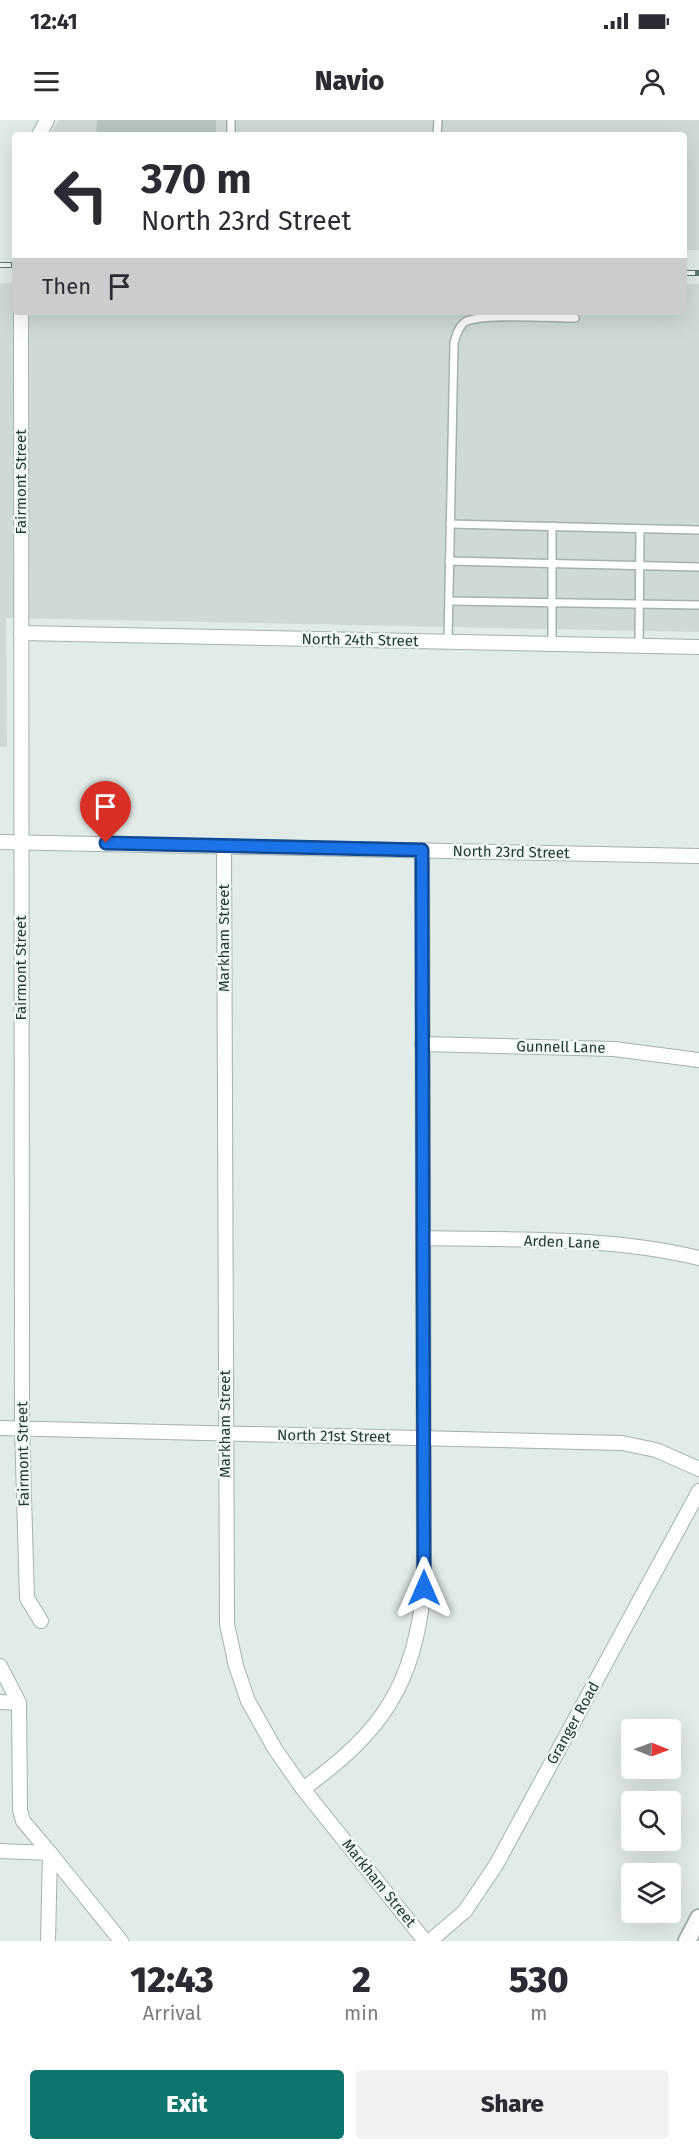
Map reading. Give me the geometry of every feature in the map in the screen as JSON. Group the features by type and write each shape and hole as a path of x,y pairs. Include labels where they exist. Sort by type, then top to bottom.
{"street":[{"name":"Fairmont Street","path":"21,315 22,1428 27,1598 41,1621"},
{"name":"North 24th Street","path":"21,633 699,647"},
{"name":"North 23rd Street","path":"0,842 699,856"},
{"name":"Markham Street","path":"224,846 227,1624 236,1666 248,1701 275,1749 303,1789 428,1941"},
{"path":"303,1789 327,1772 378,1723 409,1665 420,1625 424,1588 422,850"},
{"name":"Gunnell Lane","path":"422,1044 614,1049 699,1060"},
{"name":"Arden Lane","path":"423,1238 587,1241 661,1248 699,1258"},
{"name":"North 21st Street","path":"0,1428 622,1443 656,1449 699,1469"},
{"name":"Granger Road","path":"428,1941 465,1911 496,1865 699,1491"},
{"path":"0,1666 19,1703 20,1810 23,1821 121,1941"},
{"path":"0,1702 19,1703"},
{"path":"0,1851 50,1853"},
{"path":"48,1941 50,1853"},
{"path":"687,1941 699,1918"}],"lane":[{"path":"448,642 454,343 458,330 465,322 481,318 575,318"},
{"path":"450,524 699,530"},
{"path":"552,526 552,644"},
{"path":"639,646 640,529"},
{"path":"449,561 699,567"},
{"path":"449,602 699,605"}],"shaded area":[{"path":"59,120 699,120 699,250 687,250 687,132 52,132"},
{"path":"0,283 12,283 12,315 687,315 687,284 699,284 699,632 6,618 7,747 0,747"}],"building":[{"path":"97,120 216,120 216,132 96,132"}],"railway":[{"path":"0,265 12,265"},
{"path":"687,273 699,273"}],"route":[{"path":"106,843 422,850 424,1588"}]}
